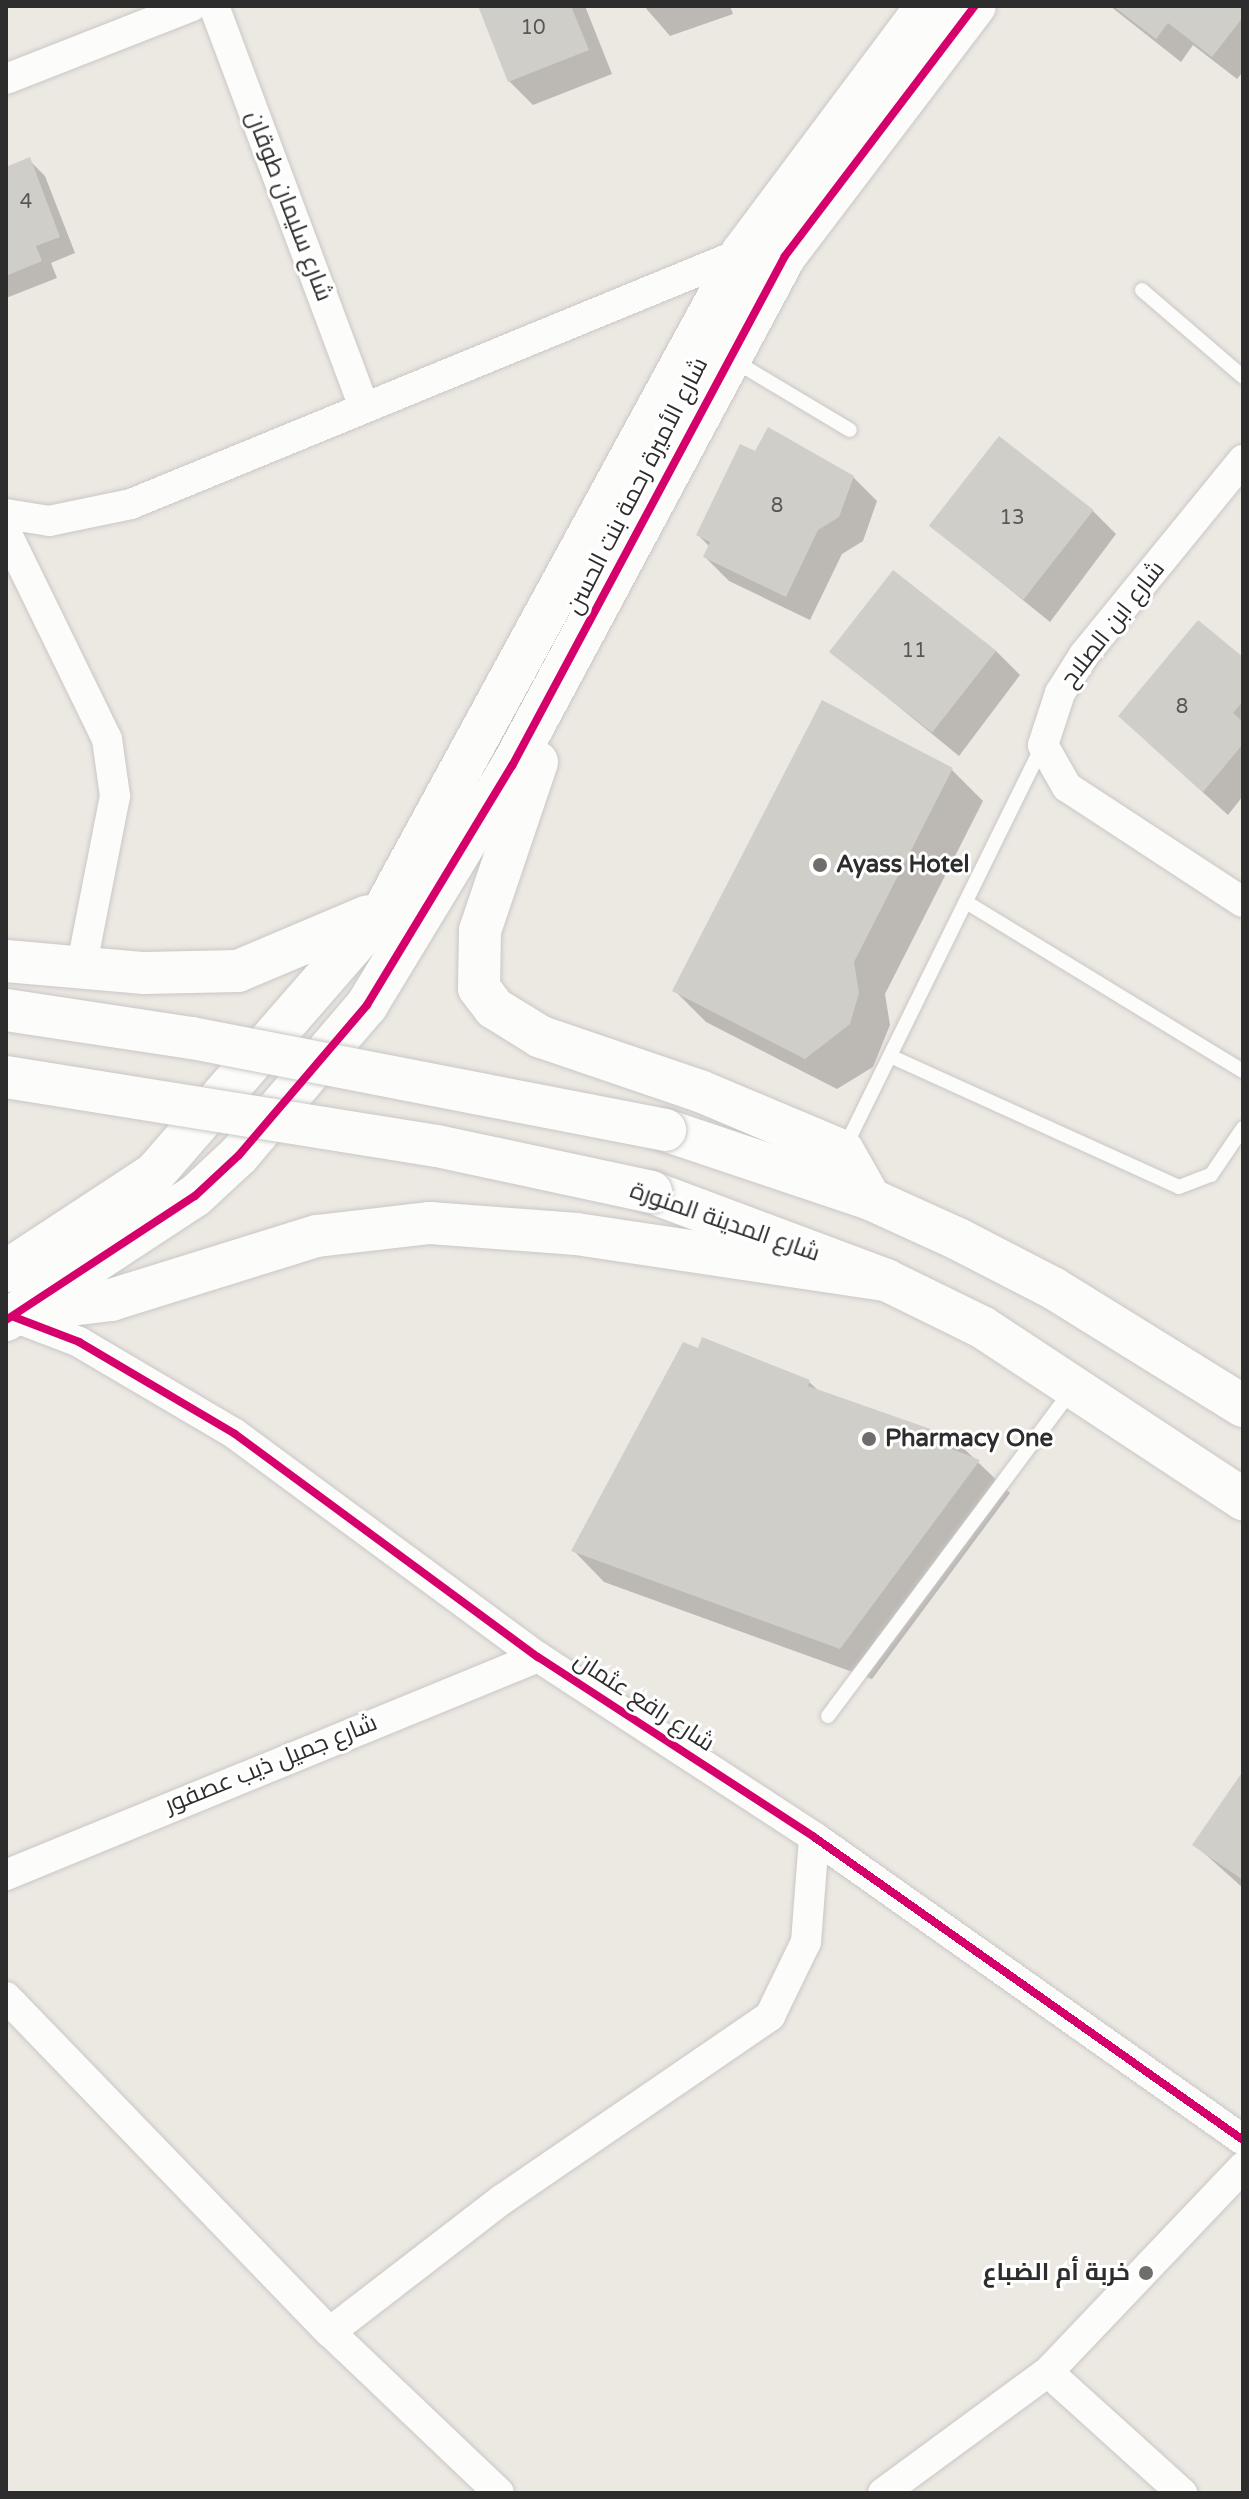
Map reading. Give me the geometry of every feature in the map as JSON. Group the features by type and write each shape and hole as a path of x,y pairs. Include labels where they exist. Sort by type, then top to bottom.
{"main road":[{"name":"شارع الأميرة رحمة بنت الحسن","path":"6,1271 155,1173 384,910 742,253 927,6"},
{"name":"شارع الأميرة رحمة بنت الحسن","path":"18,1315 195,1196 239,1155 367,1005 435,901 624,563 726,356 852,161 975,6"},
{"path":"624,563 541,750 495,879 480,930 479,988 514,1026 700,1091 843,1151 870,1199"},
{"path":"6,961 81,969 238,971 384,910"},
{"path":"6,1010 192,1038 665,1130 870,1199 1053,1288 1243,1406"},
{"name":"شارع المدينة المنورة","path":"6,1077 437,1146 651,1192 886,1280 982,1327 1243,1499"},
{"path":"18,1315 111,1300 317,1236 430,1223 577,1234 886,1280"}],"street":[{"path":"6,79 192,6"},
{"name":"شارع سليمان طوقان","path":"214,6 364,407"},
{"path":"6,514 61,521 131,504 742,253"},
{"name":"شارع ابن الصلاح","path":"1043,745 1060,693 1084,655 1243,460"},
{"path":"6,532 107,739 115,796 81,969"},
{"path":"1043,745 1067,787 1243,902"},
{"name":"شارع رافع عثمان","path":"18,1315 79,1342 235,1434 538,1657 814,1837 1243,2140"},
{"name":"شارع جميل ذيب عصفور","path":"6,1875 538,1657"},
{"path":"330,2332 503,2199 770,2016 806,1942 814,1837"},
{"path":"6,1997 330,2332 499,2493"},
{"path":"883,2493 1048,2372 1243,2167"},
{"path":"1048,2372 1182,2493"}],"lane":[{"path":"1142,290 1243,377"},
{"path":"726,356 850,430"},
{"path":"843,1151 1043,745"},
{"path":"966,902 1243,1071"},
{"path":"890,1056 1179,1187 1211,1175 1243,1128"},
{"path":"828,1716 1075,1386"}],"building":[{"path":"478,6 571,6 589,50 508,82"},
{"path":"1113,6 1243,6 1243,17 1212,57 1168,23 1156,39"},
{"path":"30,157 60,237 36,246 42,261 6,276 6,167"},
{"path":"768,427 854,476 839,517 818,530 786,597 703,557 710,542 696,535 740,444 755,451"},
{"path":"999,436 1094,510 1023,600 929,526"},
{"path":"893,570 996,651 932,733 829,652"},
{"path":"1198,620 1243,657 1243,701 1233,713 1243,722 1243,744 1203,792 1118,716"},
{"name":"Ayass Hotel","path":"822,700 953,768 854,962 859,993 850,1024 805,1059 672,991"},
{"path":"702,1337 810,1380 808,1386 956,1438 952,1449 980,1460 840,1649 571,1551 683,1342 698,1348"},
{"path":"1243,1771 1243,1880 1192,1845"}],"cycle path":[{"path":"6,1320 195,1196 239,1155 367,1005 512,766 785,256 975,6"},
{"path":"14,1317 79,1342 235,1434 538,1657 814,1837 1243,2140"}],"place":[{"name":"Ayass Hotel","path":"820,865"},
{"name":"Pharmacy One","path":"869,1439"},
{"name":"خربة أم الضباع","path":"1146,2273"}]}
